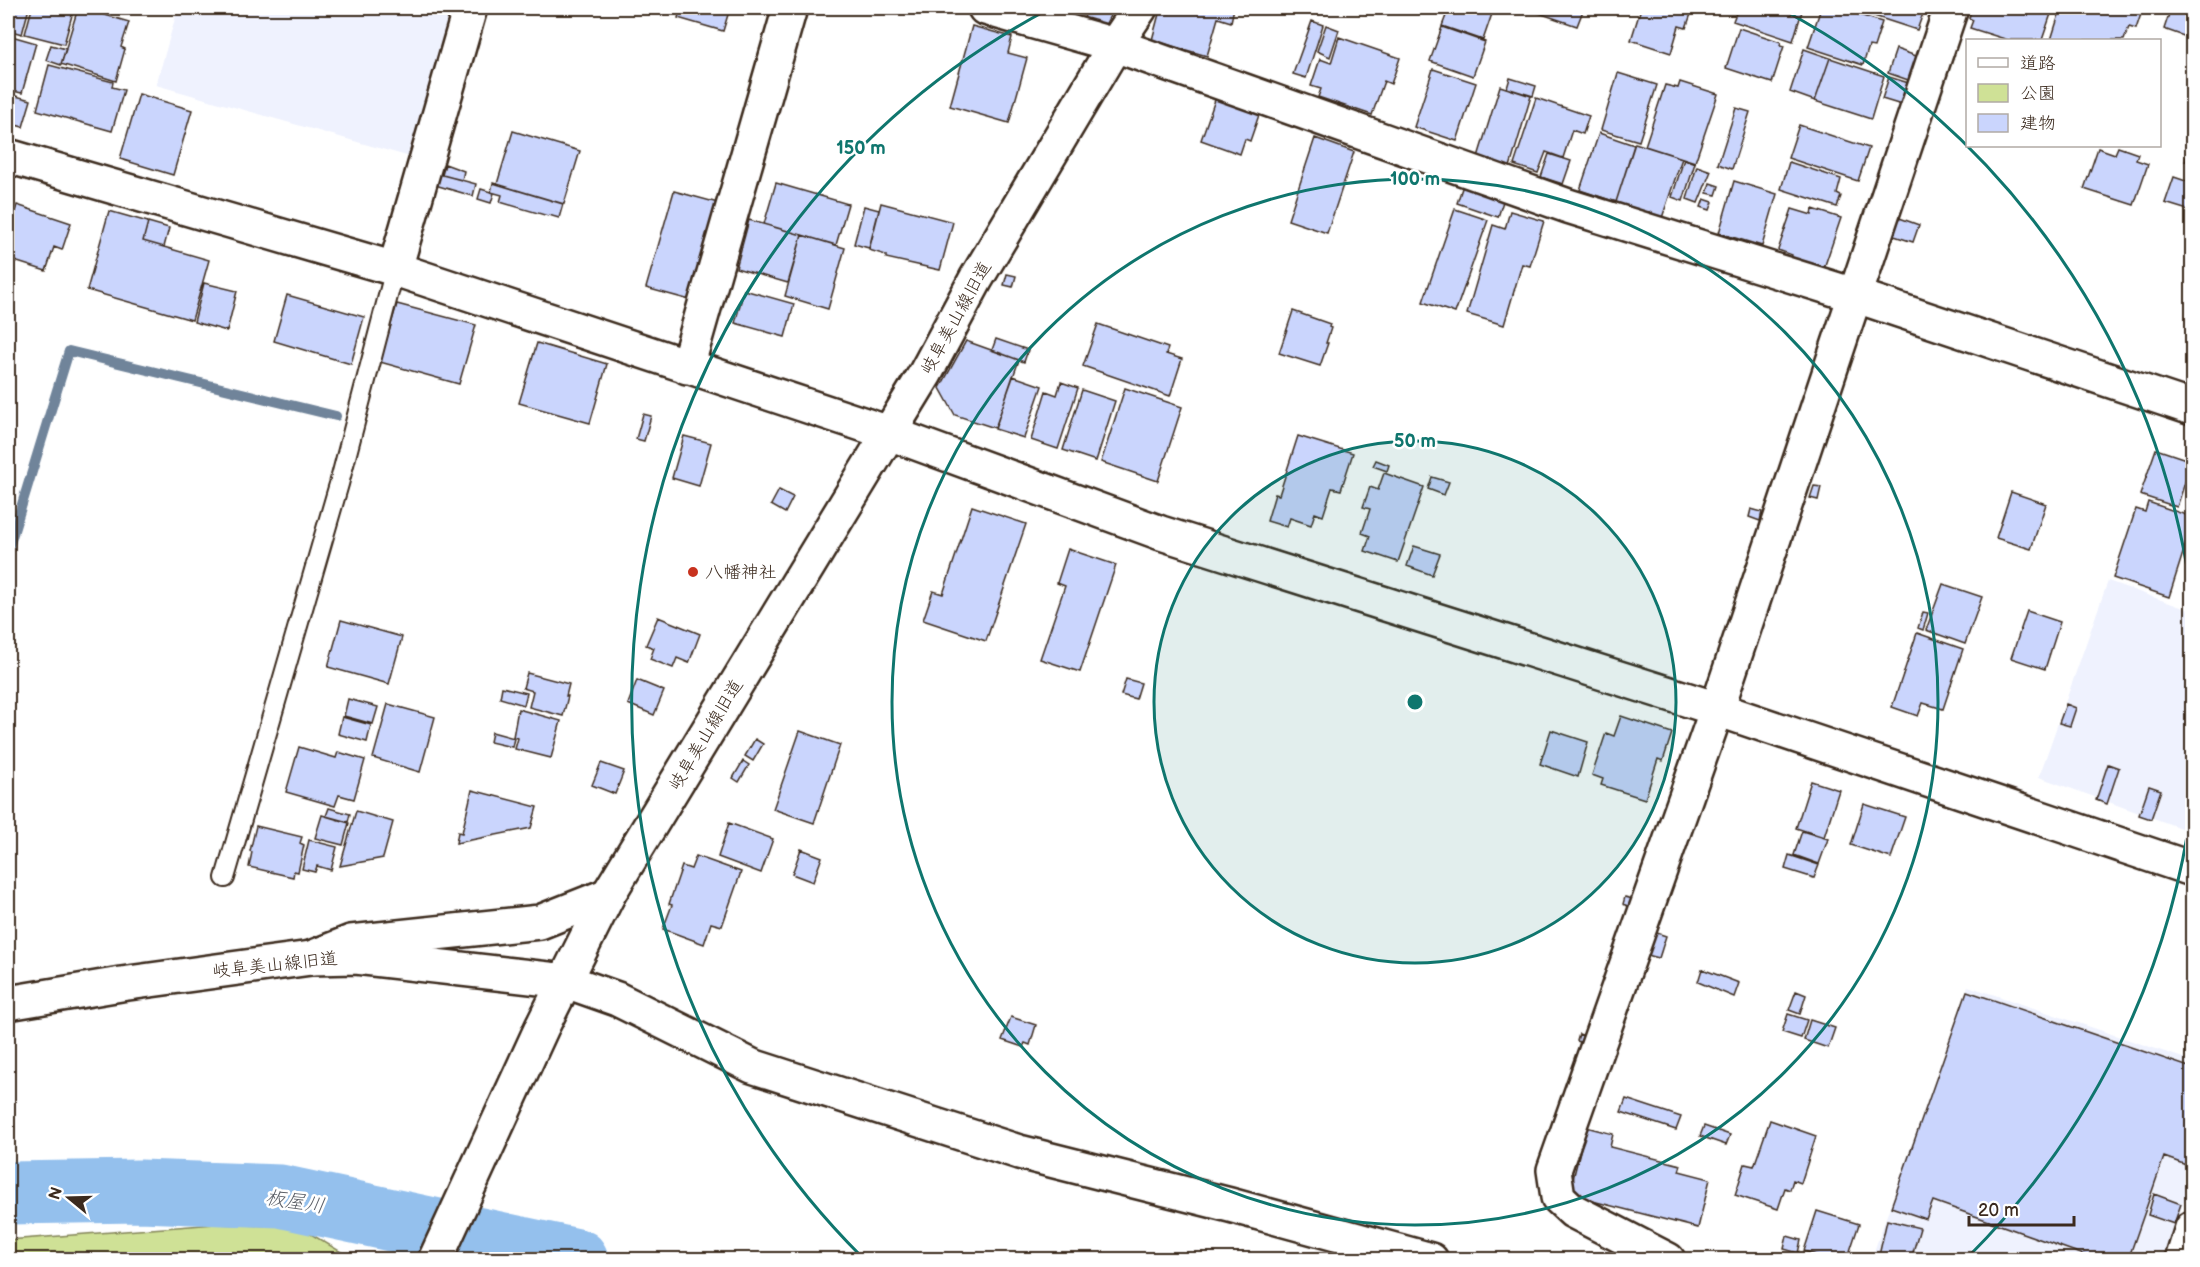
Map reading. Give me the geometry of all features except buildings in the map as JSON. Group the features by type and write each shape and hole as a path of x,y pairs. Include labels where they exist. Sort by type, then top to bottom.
{"street":[{"path":"395,269 470,8"},
{"path":"687,367 790,8"},
{"path":"985,8 1070,20 1115,45 1568,206 1854,295 2193,408"},
{"name":"岐阜美山線旧道","path":"8,1003 121,984 312,958 356,957 566,981 608,896 925,374 976,279 1115,45 1140,8"},
{"path":"1668,1260 1574,1211 1558,1197 1554,1170 1717,709 1952,8"},
{"path":"8,156 395,269 889,434 1161,533 1717,709 2193,869"},
{"path":"312,958 351,942 540,922 608,896"},
{"path":"435,1260 542,1027 566,981 617,999 752,1066 1018,1152 1230,1205 1431,1260"},
{"path":"2182,1260 2193,1228"}],"lane":[{"path":"225,878 339,484 395,269"}],"shaded area":[{"path":"178,8 464,8 421,160 156,85"},
{"path":"2108,581 2192,611 2192,832 2039,777"},
{"path":"1968,986 2192,1061 2192,1177 2164,1259 1871,1260"}],"green space":[{"path":"216,1224 299,1227 353,1259 8,1259 8,1240"}],"waterway":[{"path":"8,550 69,351 336,416"},
{"name":"板屋川","path":"8,1193 140,1191 280,1196 577,1260"}],"place":[{"name":"八幡神社","path":"693,572"}]}
